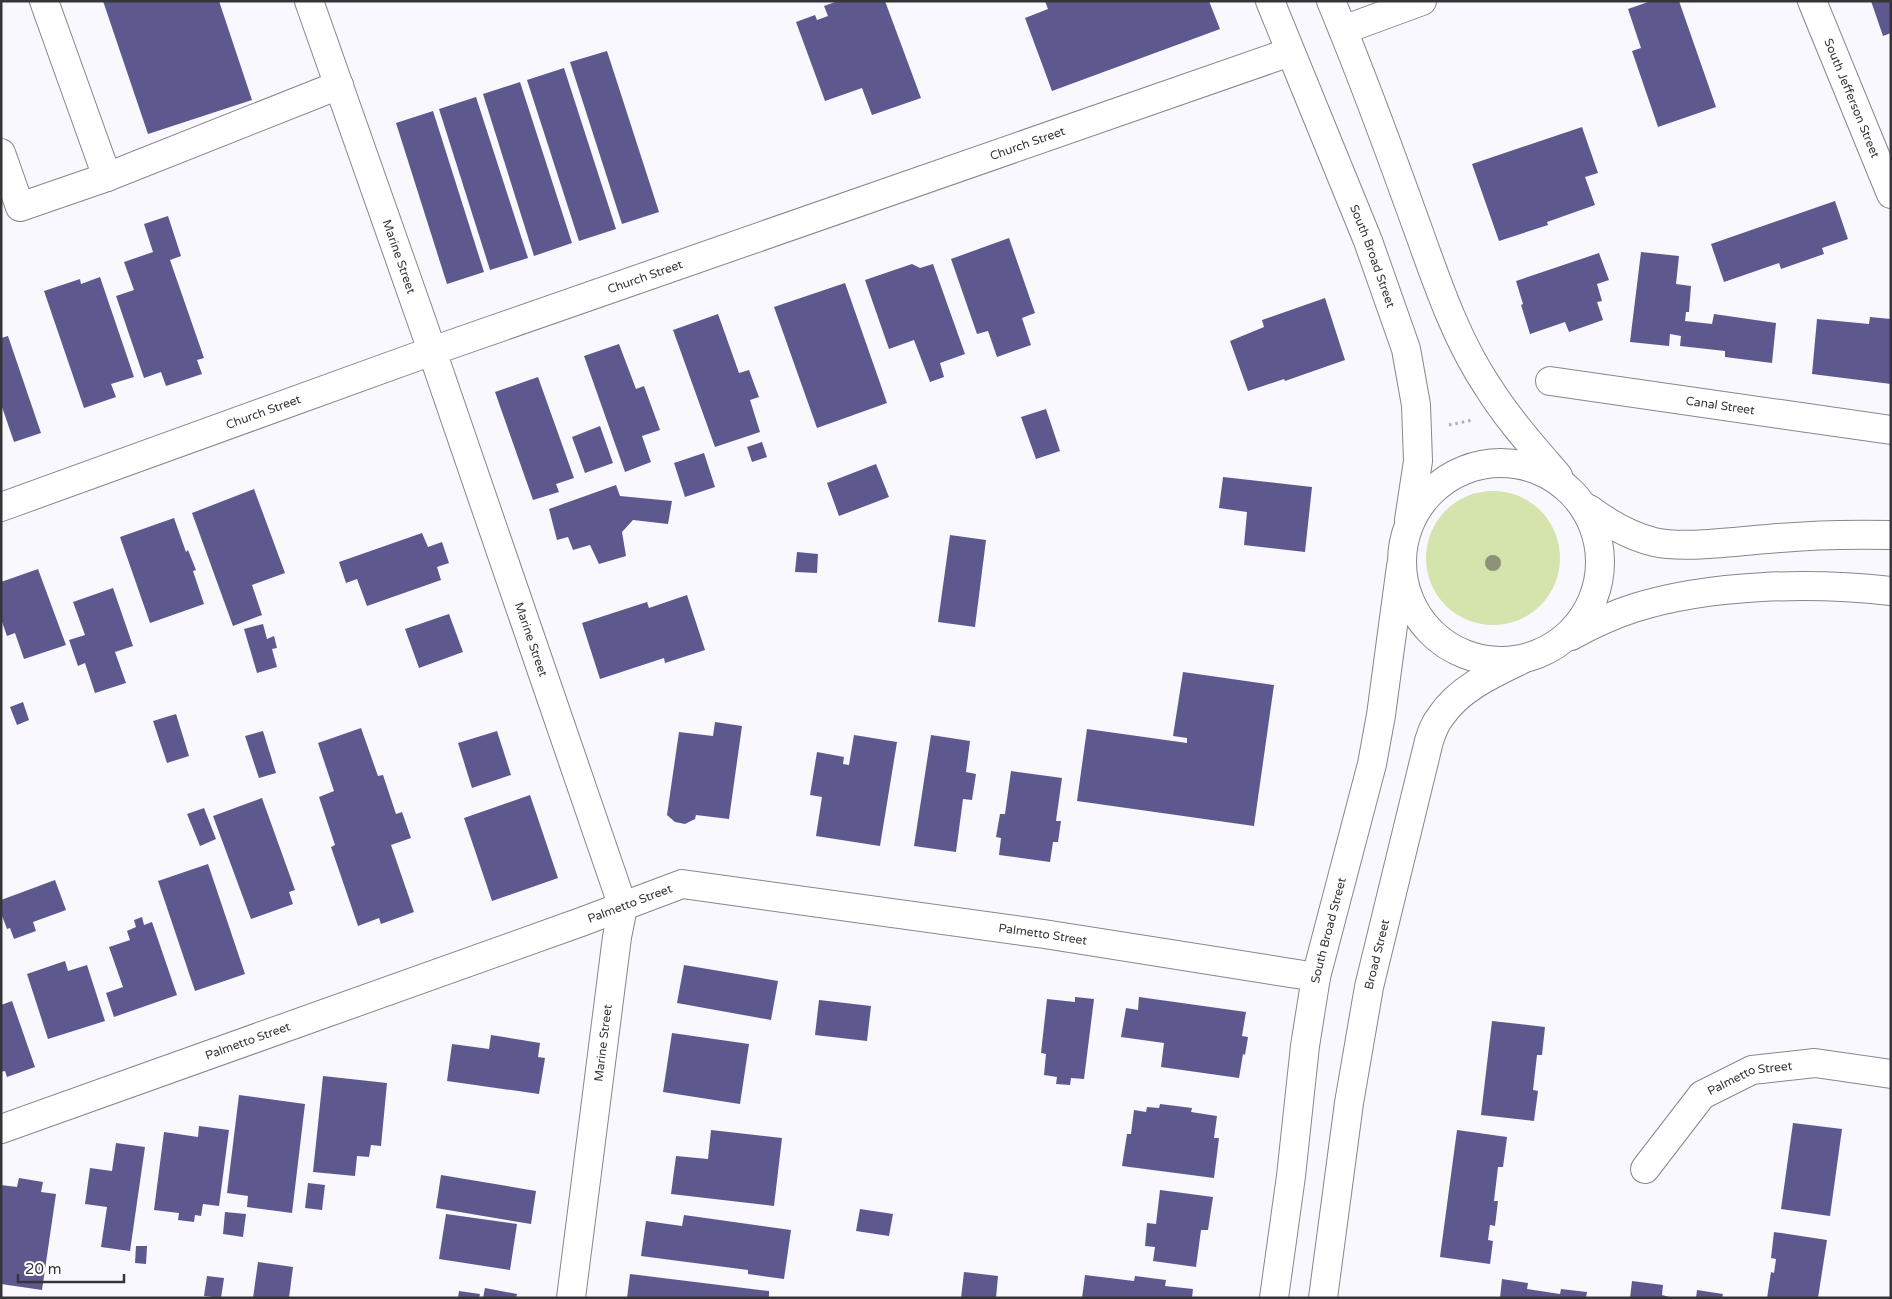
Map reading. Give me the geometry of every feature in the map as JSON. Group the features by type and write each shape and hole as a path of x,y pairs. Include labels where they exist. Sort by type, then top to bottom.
{"street":[{"path":"44,1 106,177"},
{"name":"Marine Street","path":"309,1 623,906 617,936 571,1298"},
{"name":"South Broad Street","path":"1270,1 1368,241 1406,349 1416,405 1418,461 1408,524"},
{"path":"1330,1 1369,94 1445,302 1467,350 1487,387 1523,435 1558,476 1590,509 1609,523 1626,532 1656,542 1673,544 1796,536 1891,535"},
{"path":"1343,30 1422,1"},
{"name":"South Jefferson Street","path":"1812,1 1891,194"},
{"name":"Church Street","path":"1,507 432,352 1290,52"},
{"path":"1,153 20,207 106,177 338,85"},
{"name":"Canal Street","path":"1550,381 1891,430"},
{"path":"1521,660 1498,662 1474,659 1455,651 1437,639 1422,625 1411,607 1404,587 1401,566 1402,544 1408,524 1418,506 1433,490 1450,477 1469,469 1490,464 1511,464 1534,468 1558,476"},
{"path":"1563,640 1588,610 1598,581 1600,558 1597,532 1590,509"},
{"name":"South Broad Street","path":"1274,1298 1291,1176 1305,1046 1316,977 1372,764 1382,707 1401,566"},
{"path":"1563,640 1588,626 1633,608 1693,595 1768,588 1854,588 1890,591"},
{"name":"Broad Street","path":"1323,1298 1349,1103 1369,987 1429,740 1440,716 1470,688 1493,674 1563,640"},
{"name":"Palmetto Street","path":"1,1129 682,884 1044,934 1316,977"},
{"name":"Palmetto Street","path":"1646,1169 1702,1095 1752,1070 1815,1062 1891,1074"}],"path":[{"path":"1443,427 1478,419"}],"green space":[{"path":"1493,491 1519,496 1541,510 1555,532 1560,558 1555,584 1541,606 1519,620 1493,625 1467,620 1445,606 1431,584 1426,558 1431,532 1445,510 1467,496"}],"building":[{"path":"103,1 219,1 252,100 148,134"},
{"path":"838,1 885,1 921,98 872,115 862,88 825,101 796,22 815,15 817,20 828,16 824,6"},
{"path":"1045,1 1209,1 1220,29 1052,91 1025,18 1048,9"},
{"path":"1651,1 1679,1 1716,107 1658,127 1632,51 1641,48 1628,9"},
{"path":"1871,1 1891,1 1891,33 1883,36"},
{"path":"607,51 659,212 622,224 570,62"},
{"path":"564,68 616,229 579,241 527,80"},
{"path":"520,82 572,243 534,256 483,94"},
{"path":"476,97 528,258 490,270 439,109"},
{"path":"433,111 484,272 447,284 396,123"},
{"path":"1582,127 1598,173 1585,177 1595,205 1547,222 1548,225 1499,241 1472,164"},
{"path":"1835,201 1848,239 1822,248 1824,254 1781,269 1779,263 1724,282 1711,244"},
{"path":"168,216 181,256 170,260 204,358 197,360 202,374 166,386 161,372 144,378 116,296 134,290 124,262 153,252 144,224"},
{"path":"1009,238 1035,313 1022,318 1031,345 997,357 988,331 977,334 951,259"},
{"path":"1641,252 1679,256 1676,284 1691,286 1689,312 1686,312 1685,321 1712,324 1714,314 1776,323 1772,363 1725,357 1725,351 1680,346 1681,336 1670,334 1669,346 1630,342"},
{"path":"1599,253 1609,280 1597,284 1602,301 1597,302 1603,320 1569,332 1565,322 1530,334 1516,281"},
{"path":"912,264 920,268 933,264 965,354 940,363 944,377 930,382 914,340 889,349 865,280"},
{"path":"100,277 134,377 111,384 116,397 84,408 44,291 80,279 81,284"},
{"path":"845,283 887,403 817,428 774,307"},
{"path":"1325,298 1345,360 1285,381 1284,379 1248,391 1230,341 1264,327 1262,320"},
{"path":"718,314 739,373 749,370 759,397 750,400 760,432 715,447 673,330"},
{"path":"1870,317 1891,319 1891,384 1812,374 1817,319 1869,324"},
{"path":"8,336 41,433 14,442 1,404 1,338"},
{"path":"619,344 636,389 644,386 660,430 642,436 651,462 625,472 584,356"},
{"path":"538,377 574,478 556,484 559,492 533,500 495,392"},
{"path":"1046,409 1060,451 1036,459 1021,417"},
{"path":"600,426 613,463 585,473 572,437"},
{"path":"762,442 767,457 752,462 747,447"},
{"path":"704,453 715,487 685,497 674,463"},
{"path":"876,464 889,497 839,516 827,483"},
{"path":"1223,477 1312,487 1305,552 1244,545 1247,512 1219,508"},
{"path":"616,485 620,496 672,501 668,524 633,520 622,532 626,556 599,564 590,545 573,550 568,537 557,540 549,509"},
{"path":"254,489 285,573 252,585 262,615 233,626 192,513"},
{"path":"174,518 186,552 188,550 196,570 193,571 204,604 150,623 120,537"},
{"path":"422,533 428,547 442,542 449,563 437,567 441,580 367,606 357,579 346,583 339,562"},
{"path":"950,535 986,540 975,627 938,622"},
{"path":"797,552 818,554 817,573 795,572"},
{"path":"38,569 66,645 24,659 15,633 7,636 1,619 1,582"},
{"path":"113,588 133,646 115,652 126,683 95,693 85,663 78,666 69,640 85,635 73,602"},
{"path":"687,595 705,650 665,663 664,658 600,679 582,623 647,602 649,608"},
{"path":"449,614 463,652 419,668 405,629"},
{"path":"263,624 267,639 274,636 277,648 272,649 277,667 257,673 244,629"},
{"path":"1183,672 1274,685 1254,826 1077,801 1087,729 1187,743 1187,738 1173,736"},
{"path":"23,702 29,720 17,725 10,707"},
{"path":"176,714 189,756 167,763 153,721"},
{"path":"715,722 742,726 729,819 696,815 695,819 685,824 675,822 667,815 679,732 713,736"},
{"path":"361,728 378,776 383,775 396,814 402,812 411,838 391,845 414,912 381,924 379,918 358,926 331,847 335,845 319,797 334,791 318,743"},
{"path":"263,731 276,773 259,778 245,736"},
{"path":"497,731 511,775 472,788 458,743"},
{"path":"854,735 897,742 880,846 816,836 822,797 810,795 817,752 844,757 843,764 849,765"},
{"path":"931,735 970,741 966,772 976,774 972,800 963,799 956,852 914,846"},
{"path":"1011,771 1062,778 1056,821 1061,821 1058,842 1053,842 1050,862 999,855 1001,838 996,837 1000,814 1005,814"},
{"path":"530,795 558,878 492,901 464,818"},
{"path":"262,798 295,890 289,892 293,904 251,919 213,816"},
{"path":"204,808 216,839 200,846 187,814"},
{"path":"208,864 245,974 195,991 158,881"},
{"path":"55,880 66,910 33,922 36,931 14,939 10,928 7,929 1,913 1,900"},
{"path":"142,917 144,925 152,922 177,995 114,1017 106,993 123,987 109,947 130,940 127,931 136,927 134,920"},
{"path":"65,961 68,971 87,965 105,1021 48,1039 27,974"},
{"path":"684,965 778,981 771,1020 677,1003"},
{"path":"1075,997 1094,999 1084,1079 1071,1078 1070,1085 1056,1084 1057,1077 1044,1075 1046,1054 1041,1053 1047,999 1075,1002"},
{"path":"1139,997 1246,1012 1242,1036 1248,1037 1239,1078 1161,1067 1164,1043 1121,1037 1126,1008 1138,1010"},
{"path":"819,1000 871,1006 867,1041 815,1035"},
{"path":"12,1001 35,1067 7,1077 5,1071 1,1072 1,1005"},
{"path":"1492,1021 1545,1027 1542,1055 1537,1055 1533,1090 1538,1091 1534,1121 1481,1115"},
{"path":"672,1033 749,1044 740,1104 663,1092"},
{"path":"491,1035 540,1043 538,1057 545,1058 539,1094 447,1081 452,1044 489,1049"},
{"path":"323,1076 387,1083 381,1146 371,1145 369,1157 357,1156 355,1176 313,1172"},
{"path":"239,1095 305,1104 292,1213 247,1207 248,1196 227,1193"},
{"path":"1160,1104 1192,1108 1191,1112 1217,1116 1214,1138 1219,1138 1214,1178 1122,1166 1127,1134 1131,1134 1134,1110 1146,1112 1147,1107 1159,1108"},
{"path":"1793,1123 1842,1129 1830,1216 1781,1209"},
{"path":"199,1126 229,1130 219,1206 203,1204 201,1216 195,1215 194,1222 178,1220 179,1213 154,1210 164,1132 198,1137"},
{"path":"711,1130 782,1138 774,1206 671,1194 676,1156 708,1159"},
{"path":"1457,1130 1507,1137 1503,1167 1498,1167 1494,1201 1498,1201 1495,1226 1490,1225 1488,1240 1493,1241 1490,1264 1440,1257"},
{"path":"116,1143 145,1147 130,1251 101,1247 107,1207 85,1204 90,1168 112,1171"},
{"path":"441,1175 536,1191 531,1224 436,1208"},
{"path":"19,1178 43,1182 41,1192 56,1194 42,1290 1,1284 1,1185 17,1187"},
{"path":"308,1183 325,1185 322,1210 305,1208"},
{"path":"1160,1190 1213,1197 1208,1230 1201,1230 1196,1267 1153,1261 1155,1247 1145,1246 1147,1223 1156,1224"},
{"path":"860,1209 893,1214 889,1236 856,1231"},
{"path":"225,1212 246,1214 243,1237 223,1234"},
{"path":"446,1214 517,1224 510,1270 439,1259"},
{"path":"684,1215 791,1230 784,1279 748,1274 748,1270 641,1256 646,1221 682,1226"},
{"path":"1774,1232 1827,1240 1818,1298 1767,1298 1771,1272 1774,1273 1776,1259 1771,1258"},
{"path":"136,1246 147,1246 146,1264 135,1263"},
{"path":"258,1262 293,1267 289,1298 253,1298"},
{"path":"964,1272 998,1276 996,1298 961,1298"},
{"path":"630,1274 769,1291 769,1298 627,1298"},
{"path":"1085,1275 1134,1281 1135,1276 1166,1280 1165,1286 1193,1289 1192,1298 1082,1298"},
{"path":"207,1276 224,1278 221,1298 204,1296"},
{"path":"1502,1279 1528,1283 1527,1289 1560,1294 1561,1289 1587,1292 1586,1298 1500,1298"},
{"path":"1632,1281 1663,1285 1662,1295 1673,1298 1630,1298"},
{"path":"485,1288 517,1294 516,1298 483,1298"},
{"path":"1697,1290 1723,1294 1722,1298 1696,1298"},
{"path":"459,1291 480,1294 479,1298 458,1298"}]}
